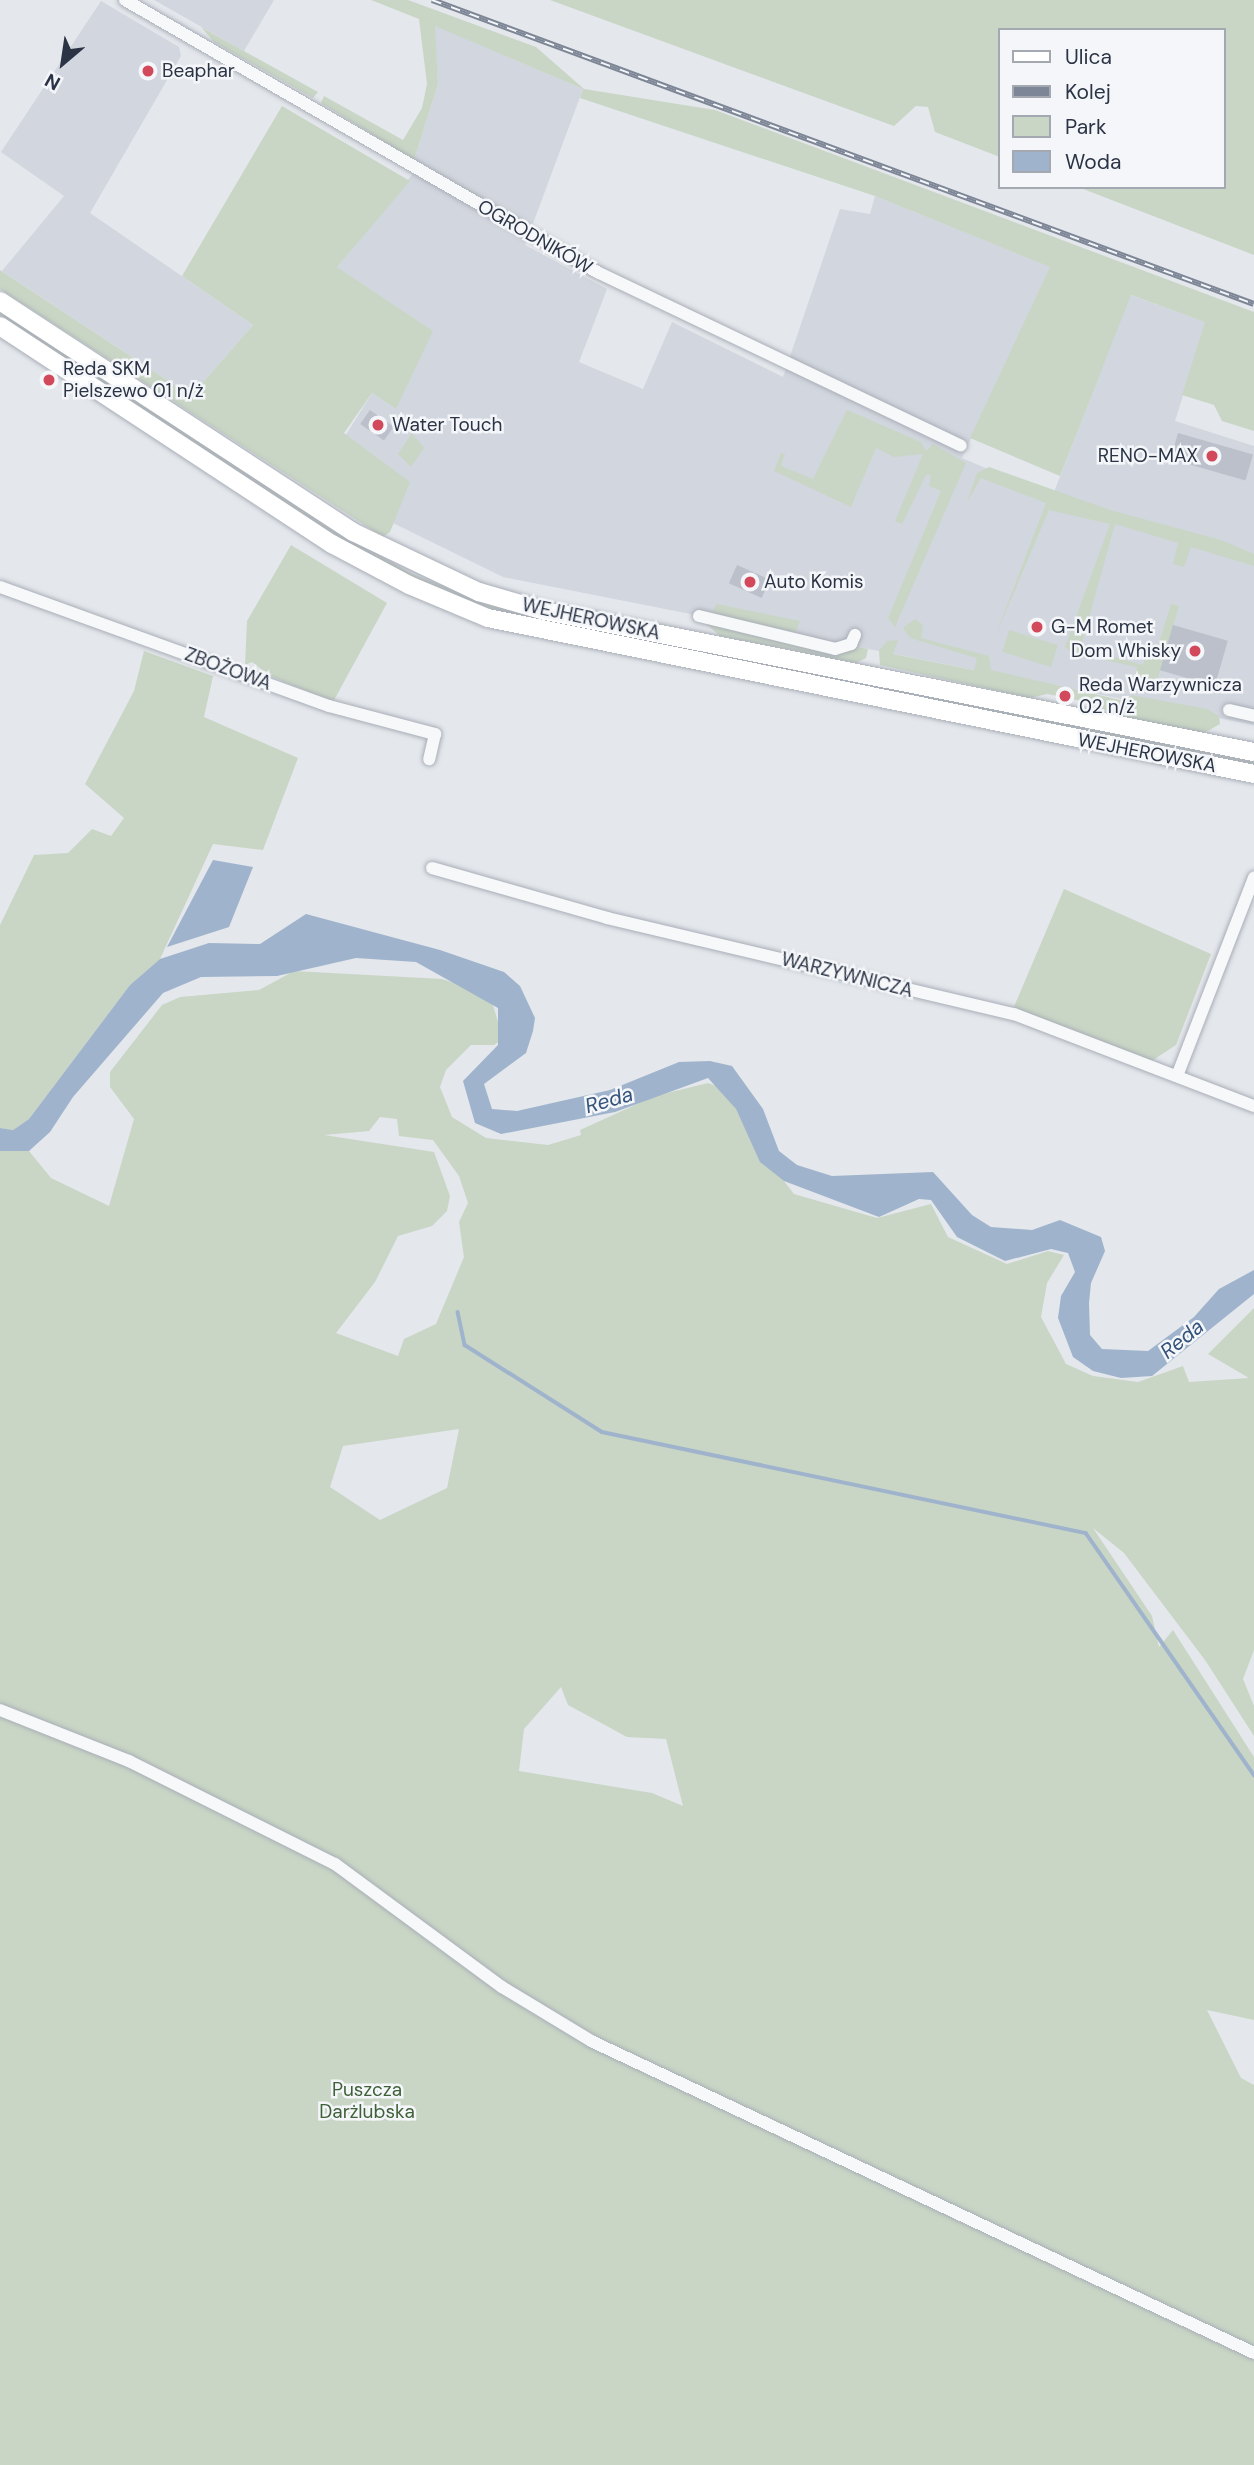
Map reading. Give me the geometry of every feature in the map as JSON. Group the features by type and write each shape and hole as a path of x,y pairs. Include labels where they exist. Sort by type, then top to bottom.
{"main road":[{"name":"WEJHEROWSKA","path":"0,301 353,532 479,592 545,611 1254,752"},
{"name":"WEJHEROWSKA","path":"0,326 332,544 409,586 488,618 1254,774"}],"street":[{"name":"OGRODNIKÓW","path":"125,0 597,272 961,446"},
{"name":"ZBOŻOWA","path":"0,587 329,706 435,734 429,759"},
{"path":"699,616 835,649 851,645 855,635"},
{"path":"1229,710 1254,716"},
{"name":"WARZYWNICZA","path":"432,868 607,918 1014,1014 1254,1106"},
{"path":"1177,1076 1254,877"},
{"path":"0,1710 129,1761 335,1864 502,1987 591,2041 1254,2353"}],"shaded area":[{"path":"154,0 274,0 244,51"},
{"path":"101,1 179,47 181,56 90,213 253,325 191,396 2,271 64,196 1,152"},
{"path":"434,25 583,89 525,245 607,289 579,362 643,389 672,322 783,377 840,209 870,214 875,196 1051,267 962,458 1028,486 1054,492 1130,295 1206,322 1175,421 1254,446 1254,725 503,577 393,523 409,482 344,438 372,393 396,409 337,267 420,165 414,160 438,84"}],"green space":[{"path":"371,0 408,0 536,47 584,89 715,110 1254,312 1254,431 1222,421 1214,405 1182,395 1205,322 1131,295 1060,476 970,438 1050,267 875,196 580,98 583,89 435,26 438,84 414,160 321,103 324,96 403,140 422,108 427,84 419,19"},
{"path":"550,0 1254,0 1254,255 1083,189 1226,189 1226,28 998,28 998,156 935,132 928,107 916,106 894,126"},
{"path":"201,27 318,92 313,98 214,42"},
{"path":"282,106 410,181 337,267 433,331 396,409 372,393 344,433 410,482 390,532 383,537 0,289 0,270 191,396 253,325 182,276"},
{"path":"0,310 309,514 412,574 496,606 675,649 502,614 446,594 353,547 0,317"},
{"path":"847,410 921,442 926,451 933,444 966,463 895,627 888,618 941,491 929,486 931,475 926,475 902,524 895,521 923,454 894,457 876,448 851,507 774,471 781,453 785,454 781,466 813,479"},
{"path":"412,433 424,448 411,467 398,454"},
{"path":"989,467 1110,510 1221,540 1254,554 1254,566 1191,547 1184,567 1173,564 1178,543 1115,524 1078,657 1065,647 1110,524 1049,510 995,637 1046,503 981,478 967,502 977,473"},
{"path":"291,545 387,603 333,702 270,676 252,662 245,665 247,621"},
{"path":"717,604 800,621 795,634 868,649 866,658 856,663 720,636 705,623"},
{"path":"1171,604 1179,606 1155,688 1133,683 1137,667 1104,660 1110,656 1143,665 1148,647 1157,649"},
{"path":"915,619 923,625 921,638 989,656 991,670 1129,702 1131,695 1207,709 1219,716 1220,724 1204,733 1119,716 1086,702 1047,694 1030,698 880,665 879,651 887,641 898,640 893,654 974,670 977,658 910,638 903,628"},
{"path":"1009,630 1058,645 1051,667 1002,652"},
{"path":"144,651 213,676 204,717 298,758 263,850 213,844 160,959 130,985 29,1119 13,1130 0,1128 0,925 34,855 68,853 92,829 111,836 124,818 85,784 134,691"},
{"path":"712,655 1254,761 1254,766"},
{"path":"1064,889 1211,954 1176,1045 1150,1062 1013,1009"},
{"name":"Puszcza Darżlubska","path":"294,971 442,979 479,991 493,1005 503,1039 494,1045 471,1045 446,1070 440,1087 452,1117 486,1138 548,1145 581,1135 580,1130 655,1096 708,1083 727,1090 749,1136 794,1194 877,1218 931,1204 948,1237 1007,1264 1048,1251 1064,1255 1047,1283 1041,1317 1066,1364 1093,1376 1138,1382 1183,1366 1189,1382 1249,1378 1208,1354 1254,1308 1254,1650 1243,1679 1254,1706 1254,1736 1205,1660 1124,1553 1093,1528 1152,1616 1159,1647 1173,1630 1254,1757 1254,2020 1207,2010 1241,2078 1254,2085 1254,2465 0,2465 0,1151 29,1151 51,1178 109,1206 134,1119 110,1087 110,1072 162,1005 180,997 259,990","holes":["380,1117 397,1119 399,1136 433,1140 459,1176 468,1203 459,1222 464,1257 436,1324 404,1339 398,1356 336,1333 375,1282 398,1236 432,1226 447,1211 450,1196 434,1152 324,1135 369,1131","459,1429 447,1488 380,1520 330,1487 343,1446","561,1687 568,1705 627,1737 666,1739 683,1806 652,1793 519,1771 524,1729"]}],"water":[{"path":"213,860 253,867 229,927 167,947"},
{"name":"Reda","path":"306,914 440,950 504,972 520,986 535,1018 533,1031 526,1053 484,1084 492,1109 517,1111 610,1090 679,1062 710,1061 732,1066 763,1109 779,1151 797,1165 832,1176 933,1172 972,1215 991,1227 1032,1230 1060,1220 1101,1237 1105,1251 1091,1283 1089,1303 1090,1335 1102,1349 1148,1351 1194,1317 1219,1289 1254,1270 1254,1294 1152,1376 1121,1378 1093,1371 1073,1357 1058,1318 1061,1296 1075,1272 1068,1253 1051,1249 1005,1261 957,1237 931,1200 919,1199 879,1217 784,1181 760,1162 736,1109 708,1078 615,1112 501,1134 475,1123 463,1081 498,1045 498,1008 416,962 356,958 277,976 201,977 163,993 73,1097 50,1132 29,1151 0,1151 0,1128 13,1130 29,1119 130,985 160,959 209,943 260,944"}],"building":[{"name":"Water Touch","path":"370,410 394,427 384,441 360,424"},
{"name":"RENO-MAX","path":"1178,433 1253,454 1246,480 1171,459"},
{"name":"Auto Komis","path":"737,565 770,580 762,598 729,583"},
{"name":"Dom Whisky","path":"1173,625 1228,641 1215,686 1160,670"}],"waterway":[{"path":"458,1312 465,1345 602,1432 1086,1533 1254,1775"}],"railway":[{"path":"432,0 1254,304"}],"place":[{"name":"Beaphar","path":"148,71"},
{"name":"Reda SKM Pielszewo 01 n/ż","path":"49,380"},
{"name":"Water Touch","path":"378,425"},
{"name":"RENO-MAX","path":"1212,456"},
{"name":"Auto Komis","path":"750,582"},
{"name":"G-M Romet","path":"1037,627"},
{"name":"Dom Whisky","path":"1195,651"},
{"name":"Reda Warzywnicza 02 n/ż","path":"1065,696"}]}
